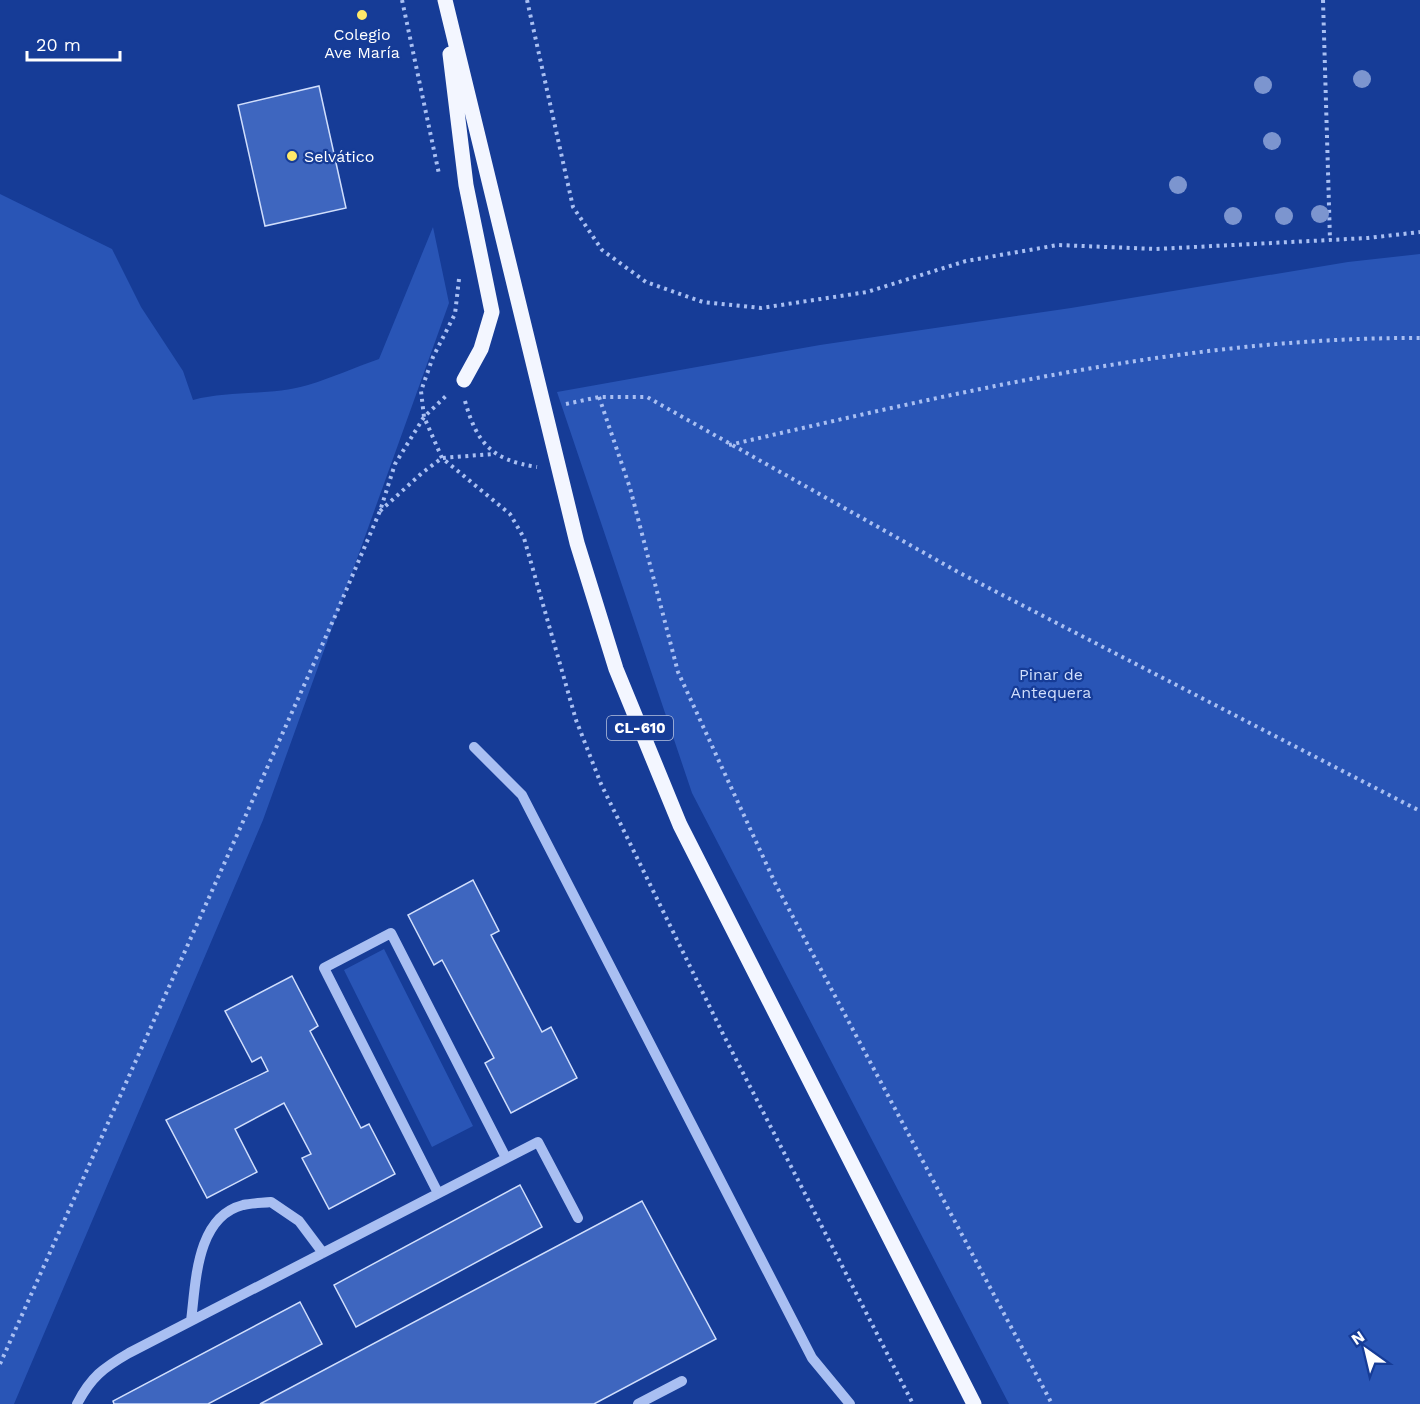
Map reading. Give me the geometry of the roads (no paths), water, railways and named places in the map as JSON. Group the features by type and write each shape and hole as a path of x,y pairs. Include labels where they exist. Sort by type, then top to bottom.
{"main road":[{"path":"444,0 466,185 492,312 481,349 464,380"},
{"name":"CL-610","path":"444,0 578,543 616,669 680,825 974,1404"}],"lane":[{"path":"474,747 522,795 812,1358 850,1404"},
{"path":"438,1193 324,968 392,933 506,1158"},
{"path":"77,1404 87,1385 103,1367 538,1142 578,1218"},
{"path":"191,1321 198,1266 213,1224 241,1205 271,1202 299,1221 323,1253"},
{"path":"638,1404 682,1381"}],"place":[{"name":"Colegio Ave María","path":"362,15"},
{"name":"Selvático","path":"292,156"}],"park label":[{"name":"Pinar de Antequera","path":"1051,683"}]}
